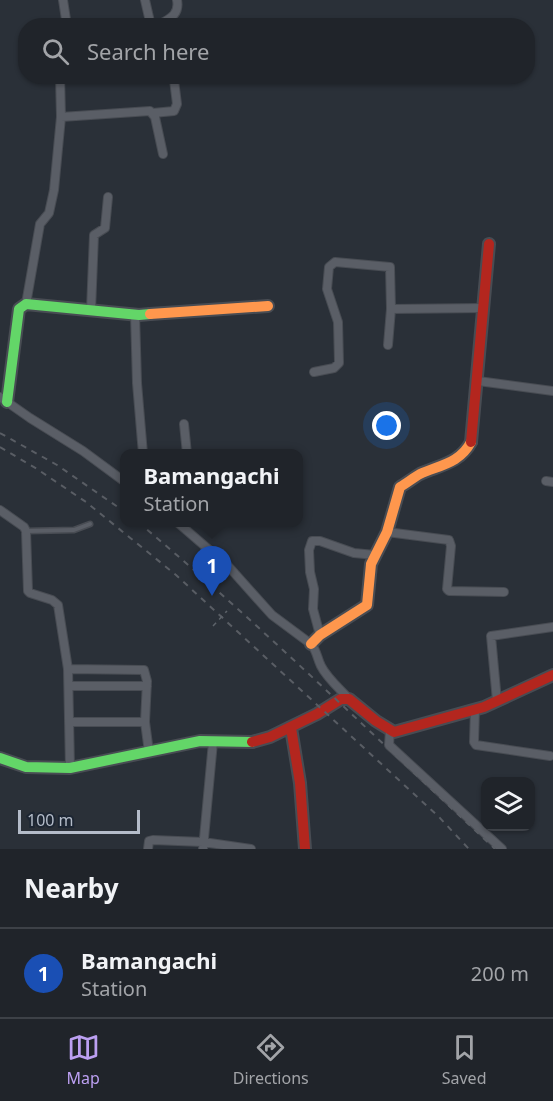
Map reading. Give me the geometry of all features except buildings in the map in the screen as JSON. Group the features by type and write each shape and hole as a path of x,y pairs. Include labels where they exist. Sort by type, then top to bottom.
{"street":[{"path":"63,0 66,18"},
{"path":"145,0 149,18"},
{"path":"169,18 178,9 177,0"},
{"path":"26,304 40,224 50,211 61,117 60,84"},
{"path":"61,117 174,111 177,104 174,84"},
{"path":"153,113 163,154"},
{"path":"91,310 94,235 105,228 108,197"},
{"path":"311,644 320,635 366,608 371,564 387,532 400,487 419,475 449,464 470,447 474,435 489,244"},
{"path":"314,372 334,368 340,360 338,322 327,289 329,267 335,262 355,262 390,267 391,309 388,345"},
{"path":"120,478 4,399 18,309 26,304 135,314 268,306"},
{"path":"391,309 484,308"},
{"path":"135,314 137,383 143,449"},
{"path":"478,381 553,391"},
{"path":"184,424 187,449"},
{"path":"0,510 24,527 26,531 28,591 30,594 52,600 58,605 68,669 70,768"},
{"path":"183,527 229,567 272,615 316,649 319,662 325,672 350,699 376,721 394,732 475,709 553,675"},
{"path":"387,532 449,540 451,546 447,589 449,591 504,592"},
{"path":"320,635 313,609 314,589 310,572 309,550 312,541 320,541 354,553 375,555"},
{"path":"497,701 491,636 553,627"},
{"path":"68,669 140,669 146,673 145,722 149,752"},
{"path":"69,686 147,686"},
{"path":"0,758 26,767 70,768 200,741 252,742 291,728 341,699 350,699"},
{"path":"475,709 474,742 476,745 549,756"},
{"path":"69,722 145,722"},
{"path":"291,728 300,783 305,849"},
{"path":"390,730 389,745 502,849"},
{"path":"203,846 213,742"},
{"path":"148,849 149,841 153,840 251,849"}],"lane":[{"path":"26,531 74,530 90,524"}],"path":[{"path":"213,626 227,611"}],"railway":[{"path":"0,433 57,465 120,509"},
{"path":"0,447 86,502 176,575 439,817 469,849"},
{"path":"144,527 274,642 495,849"}],"traffic: fast":[{"path":"7,402 19,309 26,304 139,315 150,314"},
{"path":"0,758 26,767 70,768 200,741 252,742"}],"traffic: slow":[{"path":"150,314 268,306"},
{"path":"311,644 320,635 367,605 371,564 387,532 400,487 420,474 455,459 471,442"}],"traffic: jam":[{"path":"471,442 489,244"},
{"path":"252,742 270,737 317,714 341,699 349,699 394,732 484,707 553,675"},
{"path":"291,728 300,783 305,849"}],"place":[{"name":"Bamangachi","path":"212,596"}]}
